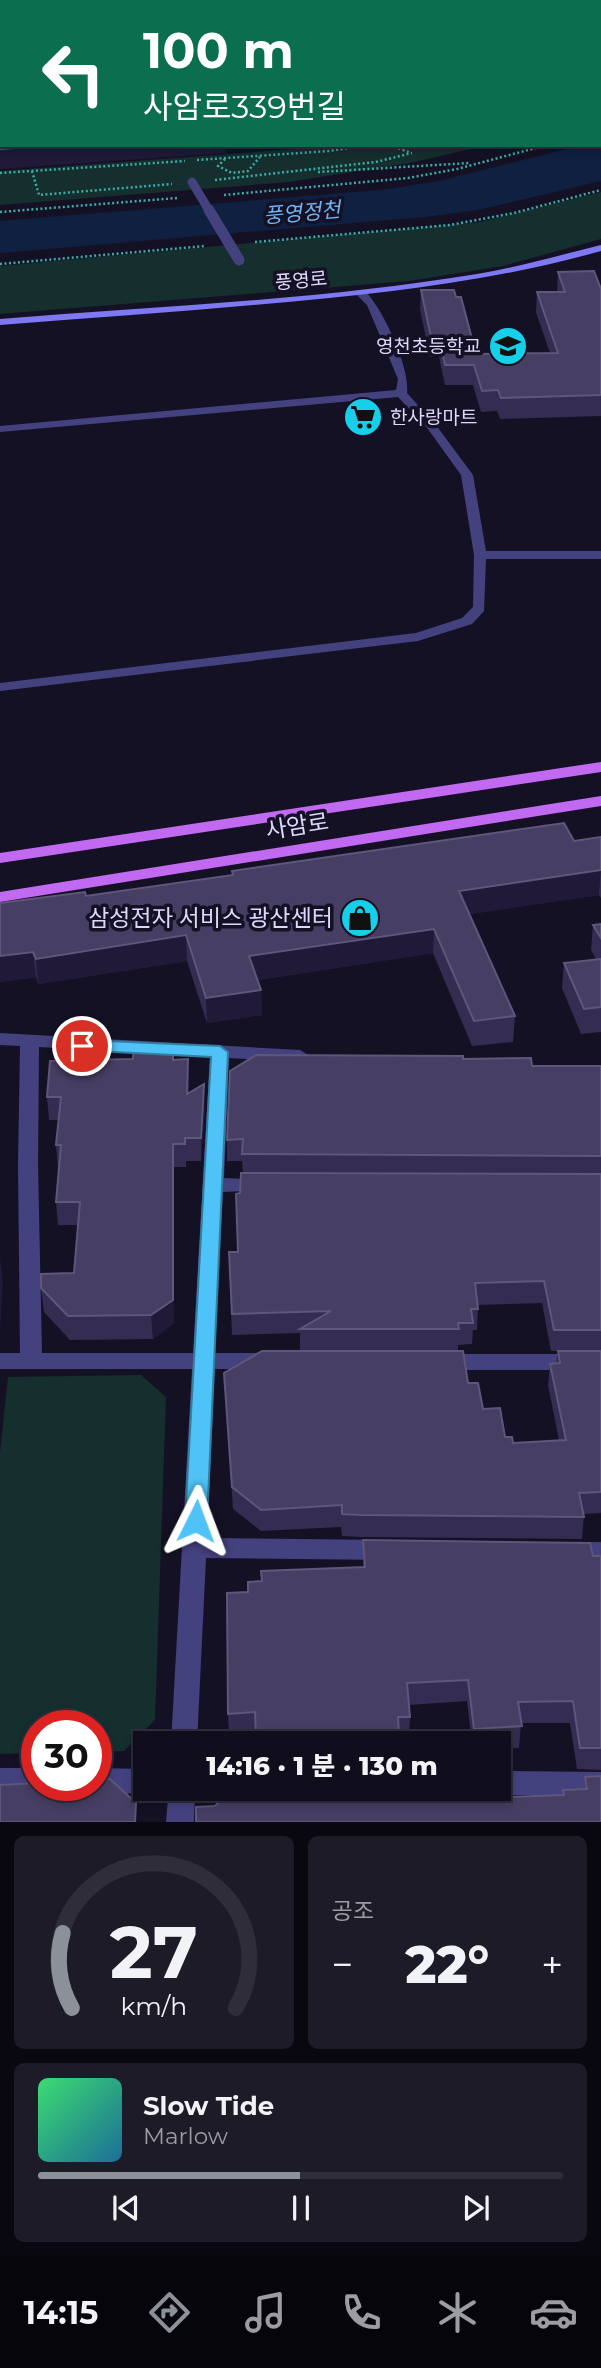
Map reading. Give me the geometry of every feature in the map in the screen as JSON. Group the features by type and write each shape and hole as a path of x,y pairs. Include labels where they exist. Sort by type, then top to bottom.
{"main road":[{"name":"풍영로","path":"0,323 361,293 468,280 560,261 601,248"},
{"path":"560,261 601,256"},
{"name":"사암로","path":"0,858 601,768"},
{"name":"사암로","path":"0,897 601,801"}],"street":[{"path":"192,182 239,260"},
{"path":"0,1040 324,1058"},
{"path":"30,1043 27,1166 31,1362"},
{"path":"185,1731 220,1052"},
{"path":"213,1185 282,1185"},
{"path":"0,1361 286,1361"},
{"path":"423,1362 601,1362"},
{"path":"195,1548 411,1550"},
{"path":"547,1552 601,1552"},
{"path":"0,1780 21,1780"},
{"path":"112,1780 133,1781"},
{"path":"511,1783 601,1784"},
{"path":"180,1822 181,1801"}],"lane":[{"path":"361,293 372,304 403,379 401,393"},
{"path":"0,429 401,393"},
{"path":"0,687 418,637 447,631 467,621 480,608 480,555 467,475 432,427 401,393"},
{"path":"480,555 601,555"}],"path":[{"path":"32,171 39,195 301,172 376,162 412,153 396,147"},
{"path":"219,195 377,182 485,162 540,147"},
{"path":"225,159 218,166 232,173 248,171 260,157"},
{"path":"40,160 43,170"},
{"path":"301,172 374,171 485,162"},
{"path":"242,243 450,225 514,213 601,190"},
{"path":"0,212 178,198"},
{"path":"0,264 215,245"}],"green space":[{"path":"322,147 479,147 410,163 289,182 0,205 0,171"},
{"path":"601,192 601,239 503,266 409,281 0,314 0,266 480,222"},
{"path":"141,1375 166,1397 155,1720 144,1731 133,1731 133,1742 124,1751 112,1751 112,1710 21,1710 21,1753 0,1754 0,1452 8,1377"}],"water":[{"name":"풍영정천","path":"575,147 601,147 601,181 478,210 426,217 0,253 0,221 381,190 439,181"}],"building":[{"path":"594,271 601,289 601,395 501,398 498,390 482,391 474,365 445,365 439,337 431,337 421,290 454,290 456,297 461,297 476,354 558,353 537,292 565,292 558,272"},
{"path":"564,823 574,841 601,837 601,870 459,891 515,1016 474,1021 434,929 249,956 261,990 206,998 186,935 36,959 33,952 0,956 0,903 85,892 86,896 233,875 232,871"},
{"path":"601,924 601,938 593,925"},
{"path":"601,959 601,1007 584,1009 564,963"},
{"path":"173,1044 173,1060 188,1059 187,1094 204,1084 201,1138 185,1138 185,1144 173,1144 173,1300 151,1315 68,1316 41,1288 41,1274 74,1273 80,1202 56,1202 61,1145 56,1145 61,1097 47,1097 50,1061 133,1059 134,1045"},
{"path":"256,1055 531,1058 532,1066 601,1066 601,1156 242,1154 243,1139 227,1140 230,1071"},
{"path":"241,1173 601,1174 601,1330 554,1330 544,1281 475,1283 478,1309 471,1309 473,1323 458,1323 459,1329 300,1329 331,1311 232,1314 229,1252 238,1252 236,1194 240,1193"},
{"path":"262,1351 463,1351 468,1383 478,1383 483,1409 500,1408 505,1437 512,1437 513,1443 566,1440 550,1364 560,1363 558,1351 601,1351 601,1492 579,1493 584,1517 361,1515 342,1514 342,1505 261,1510 232,1487 224,1373"},
{"path":"363,1540 590,1543 593,1556 601,1556 601,1748 580,1748 573,1701 518,1702 522,1726 474,1729 468,1680 407,1683 410,1717 398,1717 399,1731 256,1731 255,1712 228,1714 227,1593 248,1592 248,1582 262,1581 261,1571 365,1567"},
{"path":"601,1776 601,1822 196,1822 196,1807 215,1806 220,1801 511,1801 511,1797 564,1795 563,1790 587,1789 585,1777"},
{"path":"112,1781 136,1803 135,1822 0,1822 0,1785 21,1784 21,1801 112,1801"}],"place":[{"name":"영천초등학교","path":"508,346"},
{"name":"한사랑마트","path":"363,417"},
{"name":"삼성전자 서비스 광산센터","path":"360,918"}],"route":[{"path":"82,1046 220,1052 196,1521"}]}
